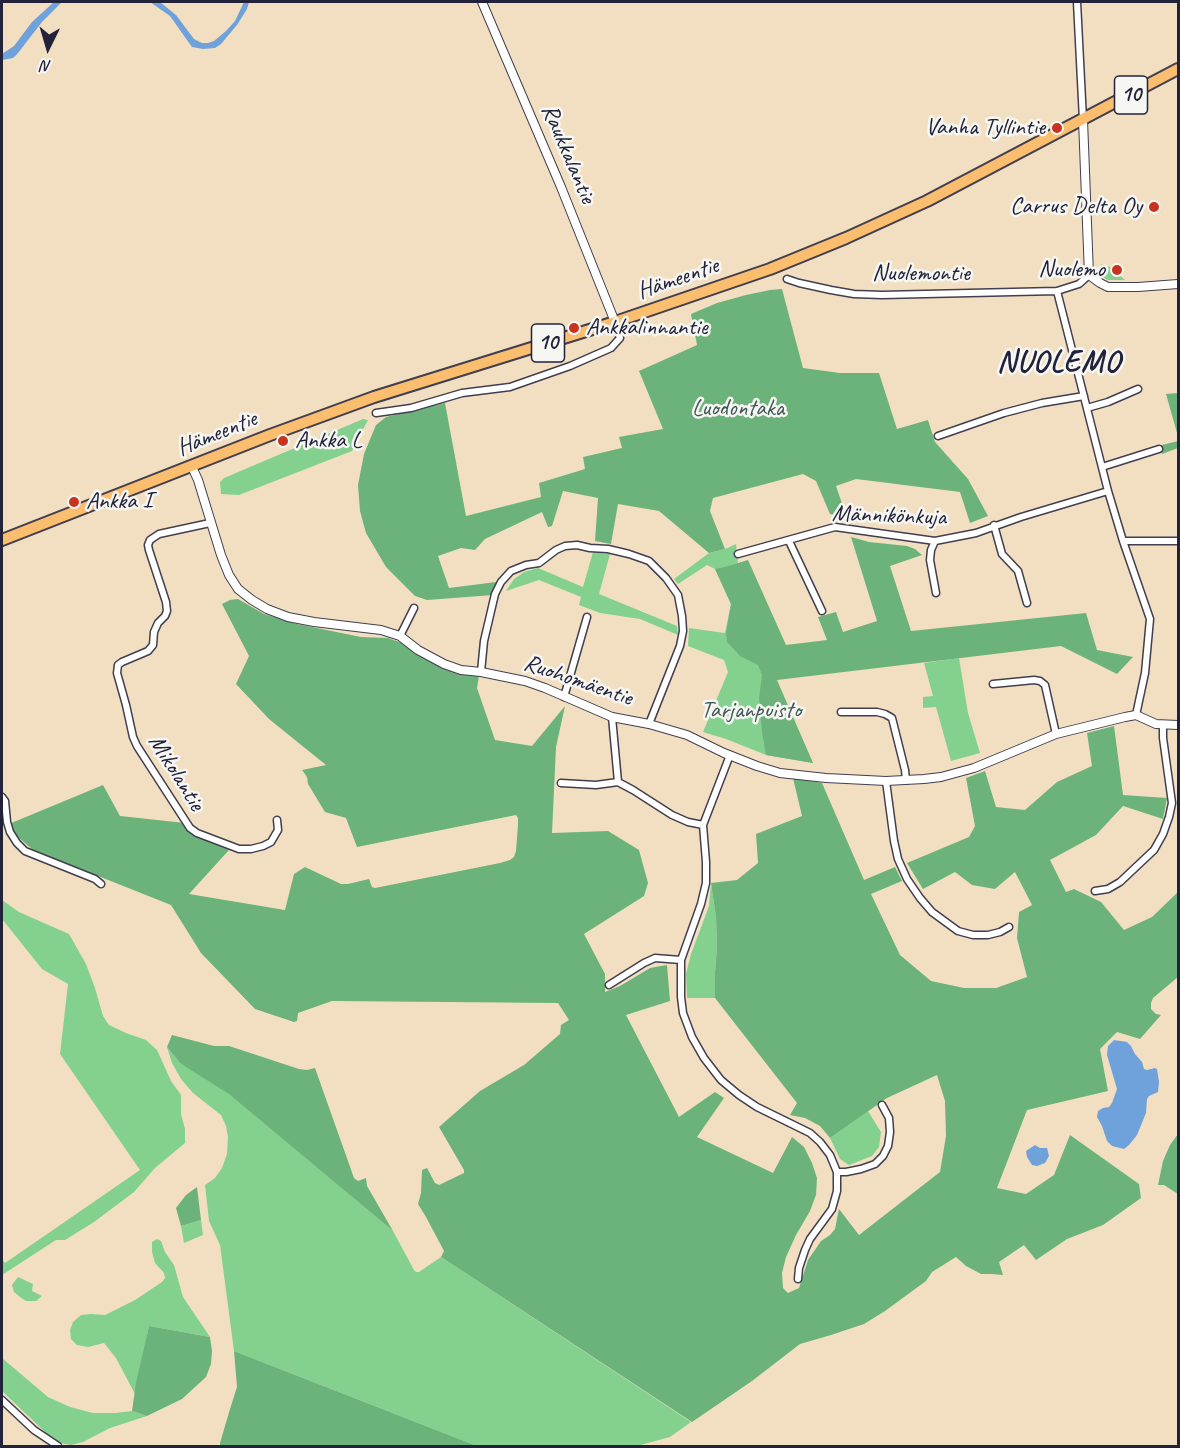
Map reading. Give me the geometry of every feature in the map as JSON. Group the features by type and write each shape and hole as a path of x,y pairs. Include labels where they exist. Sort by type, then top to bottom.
{"highway":[{"name":"Hämeentie","path":"2,540 270,435 375,397 615,322 770,269 927,201 1179,69"}],"street":[{"name":"Raukkalantie","path":"482,2 561,187 615,322"},
{"path":"1077,2 1089,275 1100,284 1114,287 1179,285"},
{"path":"1089,275 1079,284 1057,291 1108,491 1150,619 1145,674 1136,715 1151,723 1179,725"},
{"name":"Nuolemontie","path":"787,279 854,294 1057,291"},
{"path":"376,413 411,408 462,393 510,387 570,366 611,348 620,338 615,322"},
{"path":"1087,408 1138,389"},
{"path":"938,436 1004,413 1042,403 1084,396"},
{"path":"1102,467 1158,449"},
{"name":"Ruohomäentie","path":"192,466 229,575 238,589 267,609 288,617 381,630 400,636 418,650 444,664 461,670 525,681 612,717 649,724 687,735 730,756 780,773 886,781 941,777 974,768 1056,734 1136,715"},
{"name":"Männikönkuja","path":"738,554 835,527 935,541 976,533 994,525 1108,491"},
{"name":"Mikolantie","path":"210,523 159,534 150,540 149,550 167,611 154,632 153,645 148,651 118,665 117,674 137,746 190,828 197,833 239,849 251,849 271,842 278,830 277,820"},
{"path":"994,525 1002,554 1018,571 1027,603"},
{"path":"789,541 822,610"},
{"path":"935,541 930,560 936,593"},
{"path":"1123,541 1179,542"},
{"path":"481,672 484,641 495,594 501,582 511,571 539,563 556,550 566,546 577,545 629,554 649,561 666,578 678,595 682,616 683,631 680,646 649,724"},
{"path":"400,636 414,608"},
{"path":"564,697 587,617"},
{"path":"993,684 1040,681 1045,686 1056,734"},
{"path":"841,712 877,712 892,718 906,780"},
{"path":"612,717 618,782"},
{"path":"1095,891 1108,889 1120,882 1154,850 1169,817 1172,803 1163,725"},
{"path":"730,756 704,825 706,883 702,904 681,960 683,1013 692,1037 721,1080 750,1102 810,1132 830,1155 837,1172 837,1191 832,1209 810,1239 805,1250 798,1279"},
{"path":"886,781 898,859 907,879 920,898 932,912 958,931 973,935 988,935 1009,927"},
{"path":"561,783 596,785 618,782 672,815 688,822 704,825"},
{"path":"2,797 5,801 10,832 25,851 95,879 101,884"},
{"path":"609,985 655,958 681,960"},
{"path":"837,1172 861,1169 875,1164 883,1156 888,1146 890,1132 889,1118 882,1105"},
{"path":"2,1400 34,1430 58,1446"}],"green space":[{"path":"1101,264 1110,267 1125,280 1104,278 1101,275"},
{"name":"Luodontaka","path":"782,289 803,368 840,373 879,373 897,429 928,420 935,442 968,479 988,516 970,523 960,492 856,479 836,486 847,518 830,514 816,481 803,474 713,498 710,511 725,549 709,553 659,511 618,504 611,544 595,541 598,498 563,491 552,526 548,527 542,512 485,539 475,550 461,548 438,556 449,588 496,582 493,595 427,600 415,596 386,567 366,533 360,511 358,485 364,454 376,425 386,417 445,403 466,516 541,497 539,483 585,469 583,457 622,448 619,437 663,429 639,371 697,345 691,314 717,303 746,295"},
{"path":"1178,393 1178,441 1166,394"},
{"path":"363,419 368,420 352,451 239,495 221,494 220,482 224,478"},
{"path":"1178,441 1178,448 1162,454 1158,446"},
{"path":"851,537 869,542 907,546 922,555 890,566 911,631 1086,613 1097,650 1133,657 1117,674 1061,646 777,680 813,763 766,755 759,698 762,675 758,665 740,656 727,642 726,633 731,604 715,569 748,560 786,645 827,640 818,617 836,612 843,632 877,621"},
{"name":"Tarjanpuisto","path":"736,544 738,563 725,568 813,763 766,755 703,732 728,672 724,660 688,646 689,628 725,633 731,604 715,569 707,565 678,584 674,579 709,553"},
{"path":"593,552 610,554 599,594 677,626 678,635 640,619 600,613 579,605 581,597 539,580 506,591 514,579 524,572 538,568 583,587"},
{"path":"238,599 264,614 297,624 361,637 388,638 458,673 479,676 477,688 495,740 532,746 565,706 556,747 552,833 608,831 639,850 648,883 644,896 584,934 605,974 605,992 650,968 667,965 670,1001 626,1015 679,1117 715,1092 724,1098 697,1137 773,1173 792,1137 804,1147 812,1163 817,1178 816,1195 786,1257 782,1273 783,1288 788,1293 799,1288 808,1260 821,1241 835,1229 839,1209 859,1235 940,1172 946,1136 945,1101 937,1075 887,1098 830,1138 820,1126 805,1118 790,1115 797,1103 715,998 716,917 711,883 737,880 758,863 756,834 802,816 793,778 822,783 864,880 895,867 902,881 871,894 900,955 931,981 964,988 996,988 1027,977 1017,938 1019,912 1032,905 1015,872 995,889 972,885 955,872 923,889 907,863 969,837 975,826 966,778 985,771 996,807 1025,810 1057,782 1092,766 1087,733 1114,726 1123,795 1167,798 1163,819 1123,806 1096,835 1050,860 1066,892 1074,889 1101,902 1124,930 1152,917 1178,892 1178,977 1153,998 1151,1009 1161,1015 1140,1039 1117,1032 1100,1049 1108,1091 1027,1110 997,1188 1026,1194 1054,1175 1070,1135 1139,1184 1141,1198 1103,1225 1067,1239 1036,1260 1024,1245 999,1262 1003,1275 981,1274 966,1266 956,1257 932,1272 926,1281 864,1324 800,1344 752,1381 692,1422 441,1257 444,1251 418,1204 422,1170 427,1168 435,1183 439,1185 464,1173 464,1170 439,1127 480,1091 524,1065 560,1034 561,1025 569,1020 558,1003 332,1001 298,1013 297,1021 294,1022 255,1009 201,953 171,905 33,850 17,836 9,824 103,785 120,816 185,823 188,830 195,836 229,850 189,894 285,910 294,874 305,867 341,884 369,879 372,887 375,888 500,863 514,857 518,825 516,815 357,847 346,818 325,812 302,770 326,765 269,719 236,684 249,656 222,604"},
{"path":"959,658 968,713 980,753 951,761 936,707 923,708 923,697 933,696 924,663"},
{"path":"711,883 716,917 715,998 687,998 686,974 709,906"},
{"path":"2,900 19,912 69,934 86,964 103,1016 109,1025 146,1040 157,1050 171,1081 181,1095 185,1143 155,1168 134,1192 94,1222 65,1240 56,1240 2,1275 2,1259 5,1263 140,1170 60,1054 68,984 42,969 2,919"},
{"path":"172,1035 214,1046 229,1046 299,1069 315,1068 354,1178 358,1181 366,1178 367,1186 393,1231 229,1094 181,1064 167,1047"},
{"path":"167,1047 181,1064 229,1093 393,1231 416,1272 441,1257 691,1422 670,1437 637,1446 477,1446 234,1351 220,1245 209,1221 205,1185 215,1178 227,1154 226,1126 221,1115 193,1093 181,1079 172,1063"},
{"path":"868,1111 881,1132 879,1147 872,1156 849,1165 840,1159 830,1138"},
{"path":"1178,1134 1178,1194 1164,1185 1158,1185 1163,1161"},
{"path":"197,1187 201,1220 181,1226 176,1208 186,1195"},
{"path":"201,1220 203,1235 184,1243 181,1226"},
{"path":"157,1239 161,1241 174,1265 183,1297 210,1337 149,1326 135,1394 116,1358 104,1343 88,1347 77,1345 71,1339 70,1330 73,1322 81,1315 105,1315 135,1300 162,1282 165,1278 164,1273 155,1263 152,1252 152,1242"},
{"path":"18,1277 33,1284 32,1291 42,1296 36,1301 26,1301 20,1297 14,1292 12,1285"},
{"path":"149,1326 210,1337 212,1351 211,1364 206,1377 182,1399 147,1416 132,1411"},
{"path":"234,1351 477,1446 220,1446 237,1387"},
{"path":"2,1358 48,1397 70,1407 93,1413 132,1411 147,1416 110,1428 83,1442 71,1445 60,1443 47,1434 2,1391"}],"water":[{"path":"54,2 62,2 42,22 13,58 2,60 2,54 14,46 32,22"},
{"path":"150,2 160,2 176,15 194,39 208,43 226,31 235,21 244,2 249,2 237,25 221,44 215,48 203,49 192,47 170,16"},
{"path":"1114,1040 1127,1042 1142,1062 1144,1069 1157,1069 1159,1082 1158,1092 1147,1099 1146,1113 1137,1135 1124,1149 1112,1146 1107,1141 1097,1117 1098,1111 1109,1107 1112,1103 1117,1089 1107,1055 1108,1046"},
{"path":"1035,1145 1047,1148 1049,1156 1045,1163 1037,1166 1032,1165 1026,1151"}],"place":[{"name":"Vanha Tyllintie","path":"1057,128"},
{"name":"Carrus Delta Oy","path":"1154,207"},
{"name":"Nuolemo","path":"1117,270"},
{"name":"Ankkalinnantie","path":"574,328"},
{"name":"Ankka L","path":"283,441"},
{"name":"Ankka I","path":"74,502"}],"district":[{"name":"NUOLEMO","path":"1059,363"}]}
